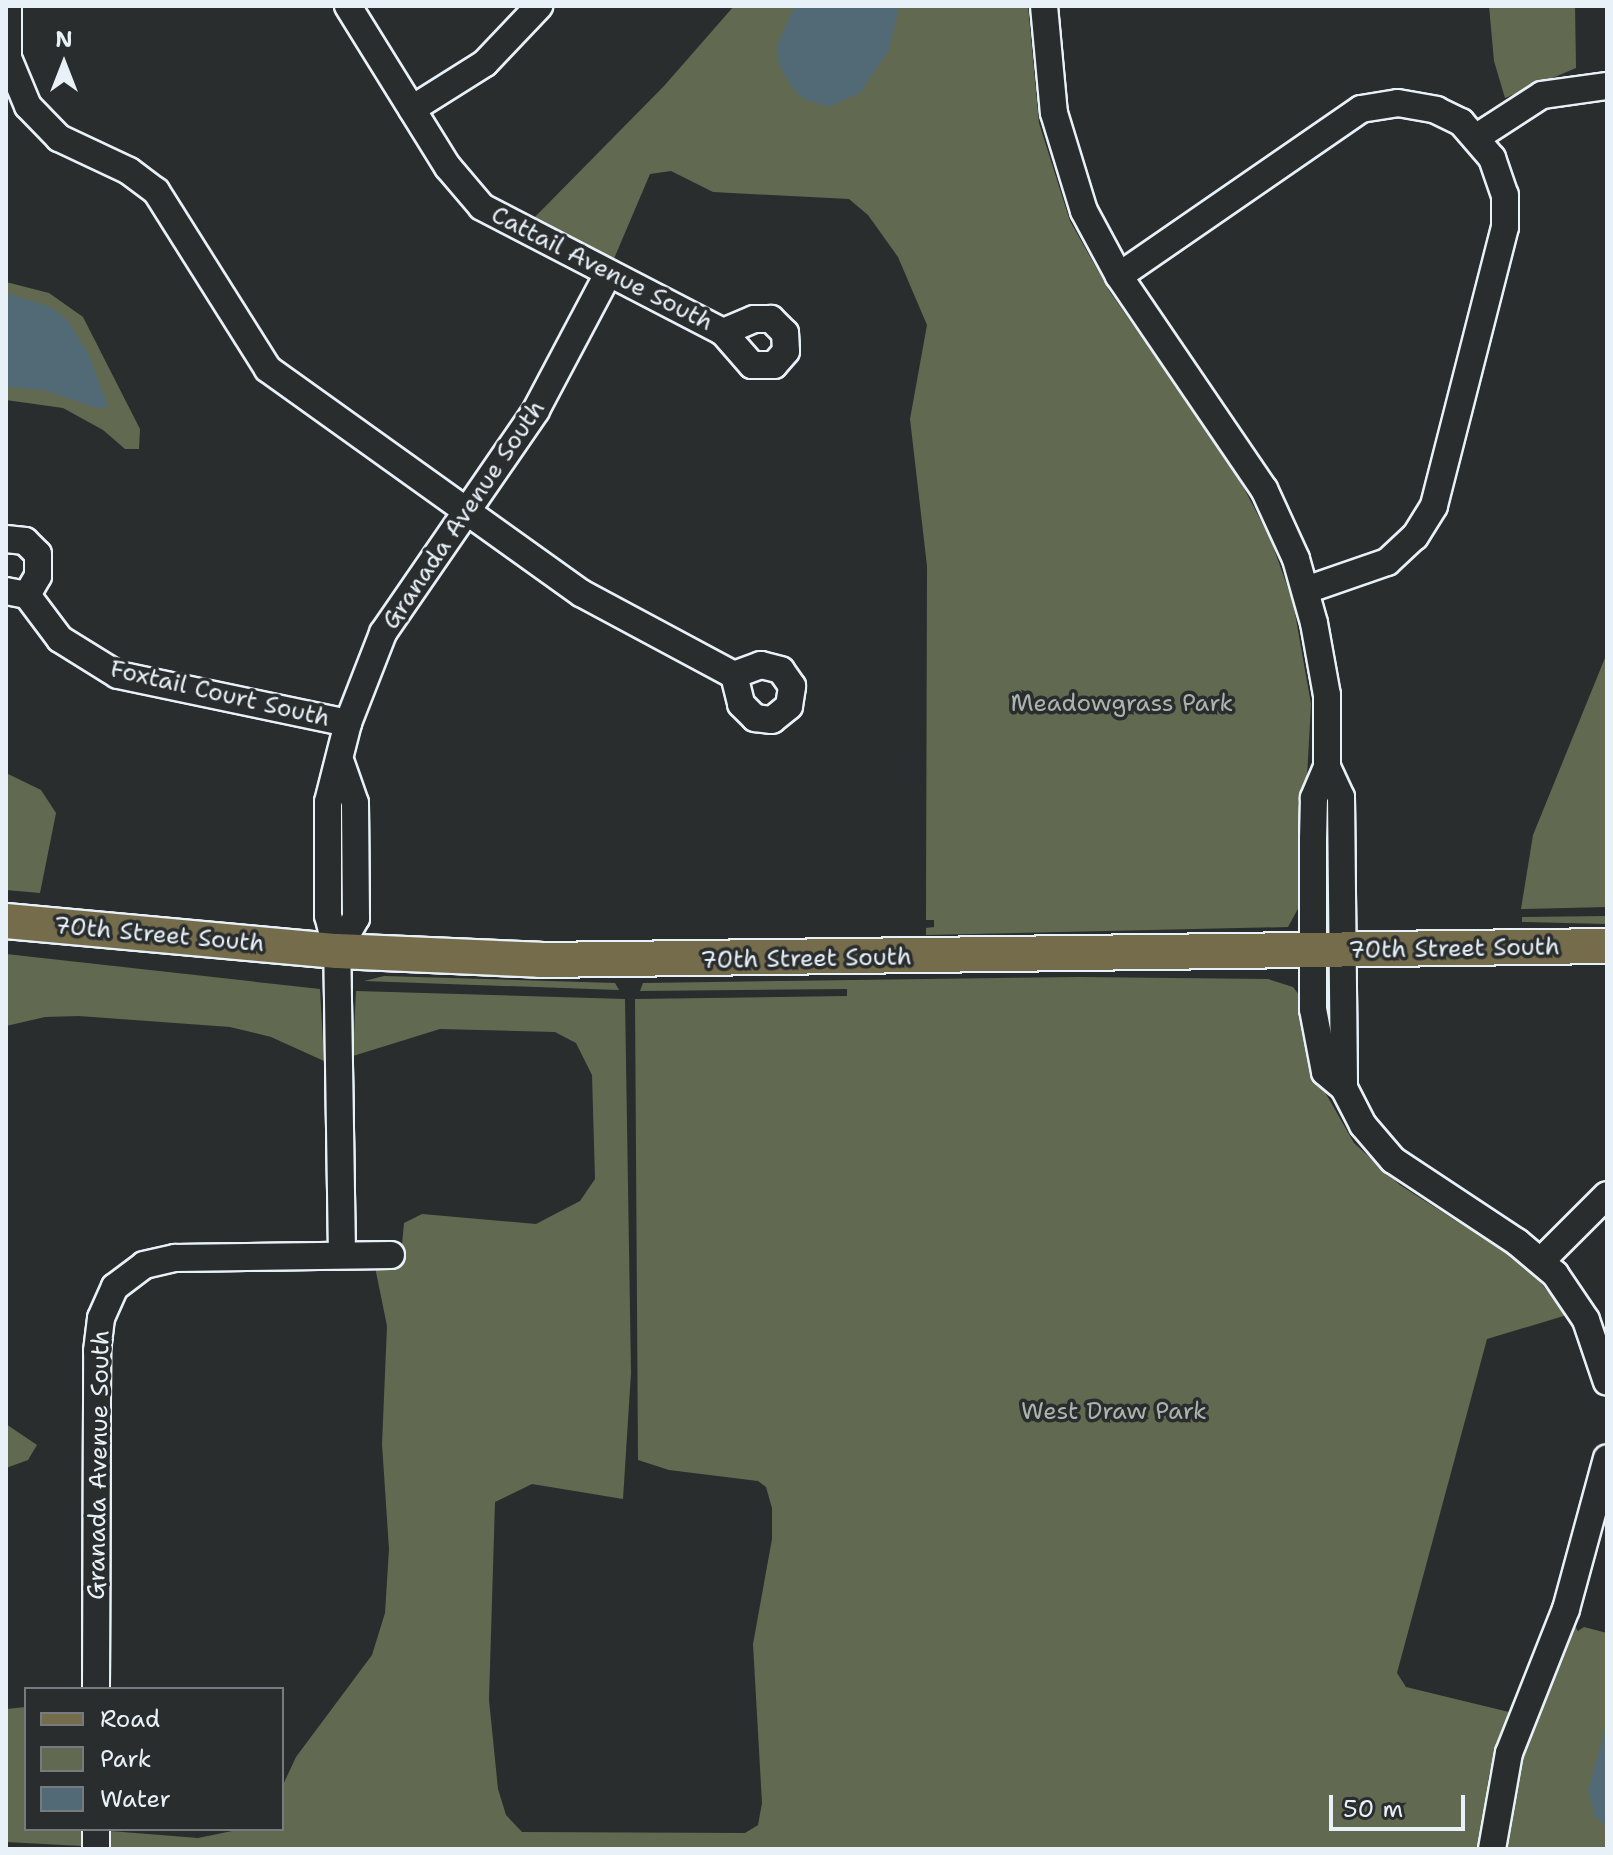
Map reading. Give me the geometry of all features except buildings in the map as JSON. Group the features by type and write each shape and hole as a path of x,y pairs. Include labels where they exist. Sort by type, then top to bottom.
{"main road":[{"name":"70th Street South","path":"6,921 337,951 629,962 1607,946"}],"street":[{"path":"8,6 11,71 41,123 156,191 268,369 604,608 734,675"},
{"name":"Cattail Avenue South","path":"348,6 448,167 482,207 723,332"},
{"path":"412,109 485,63 539,6"},
{"path":"1044,6 1048,77 1063,154 1084,211 1119,276 1264,489 1306,590 1325,679 1327,767 1314,798 1327,951 1317,1047 1325,1072 1344,1088 1363,1125 1393,1160 1541,1261 1586,1320 1607,1382"},
{"path":"1477,137 1542,95 1607,86"},
{"path":"1119,276 1361,109 1398,103 1426,107 1452,116 1477,137 1502,182 1505,227 1434,506 1415,536 1387,562 1306,590"},
{"name":"Granada Avenue South","path":"342,1255 337,951 356,918 355,803 341,763 348,723 383,633 545,395 608,274"},
{"name":"Foxtail Court South","path":"6,539 25,541 38,554 38,576 16,593 60,639 110,672 348,723"},
{"path":"1541,1261 1607,1195"},
{"name":"Granada Avenue South","path":"96,1687 97,1351 108,1298 132,1272 166,1259 391,1255"},
{"path":"1492,1849 1509,1753 1566,1609 1606,1472"}],"green space":[{"name":"Meadowgrass Park","path":"734,6 1028,6 1039,123 1070,221 1110,292 1235,471 1270,538 1293,602 1311,704 1300,905 1288,927 926,935 926,928 934,927 934,920 926,920 927,566 910,419 927,325 898,257 868,215 849,199 713,192 671,171 650,174 613,261 531,221 664,86"},
{"path":"1489,6 1575,6 1576,68 1505,98 1494,61"},
{"path":"6,282 49,293 83,317 140,429 139,449 125,449 103,430 63,408 6,400"},
{"path":"1607,653 1607,907 1521,909 1533,835"},
{"path":"6,773 41,790 56,813 40,893 6,890"},
{"path":"1607,916 1607,924 1522,922 1522,917"},
{"path":"6,954 320,989 324,1061 271,1037 230,1027 79,1016 45,1017 6,1026"},
{"path":"384,976 615,983 619,990 364,981"},
{"name":"West Draw Park","path":"1079,977 1268,979 1293,987 1300,996 1317,1078 1354,1143 1400,1185 1527,1266 1567,1315 1487,1339 1397,1673 1406,1687 1509,1712 1489,1775 1479,1849 110,1849 110,1831 198,1838 232,1831 284,1831 284,1783 296,1757 372,1655 385,1613 389,1549 382,1444 387,1326 375,1267 400,1267 404,1223 422,1214 536,1224 580,1201 595,1179 592,1075 576,1043 555,1032 440,1029 353,1056 356,991 625,999 631,1373 623,1499 532,1484 495,1502 489,1700 498,1789 506,1815 522,1832 745,1833 758,1825 762,1803 753,1644 772,1539 772,1508 766,1487 758,1481 669,1470 638,1460 635,999 847,996 847,989 640,991 643,983"},
{"path":"6,1424 37,1445 28,1460 6,1468"},
{"path":"1574,1625 1578,1631 1584,1627 1607,1633 1607,1849 1506,1849 1521,1761"},
{"path":"24,1707 24,1831 82,1831 82,1846 6,1842 6,1709"}],"water":[{"path":"795,6 899,6 889,50 860,93 829,107 804,99 793,89 779,65 777,45"},
{"path":"6,293 50,307 67,319 89,355 108,407 96,408 44,390 6,387"},
{"path":"1607,1722 1607,1827 1595,1817 1588,1791"}]}
